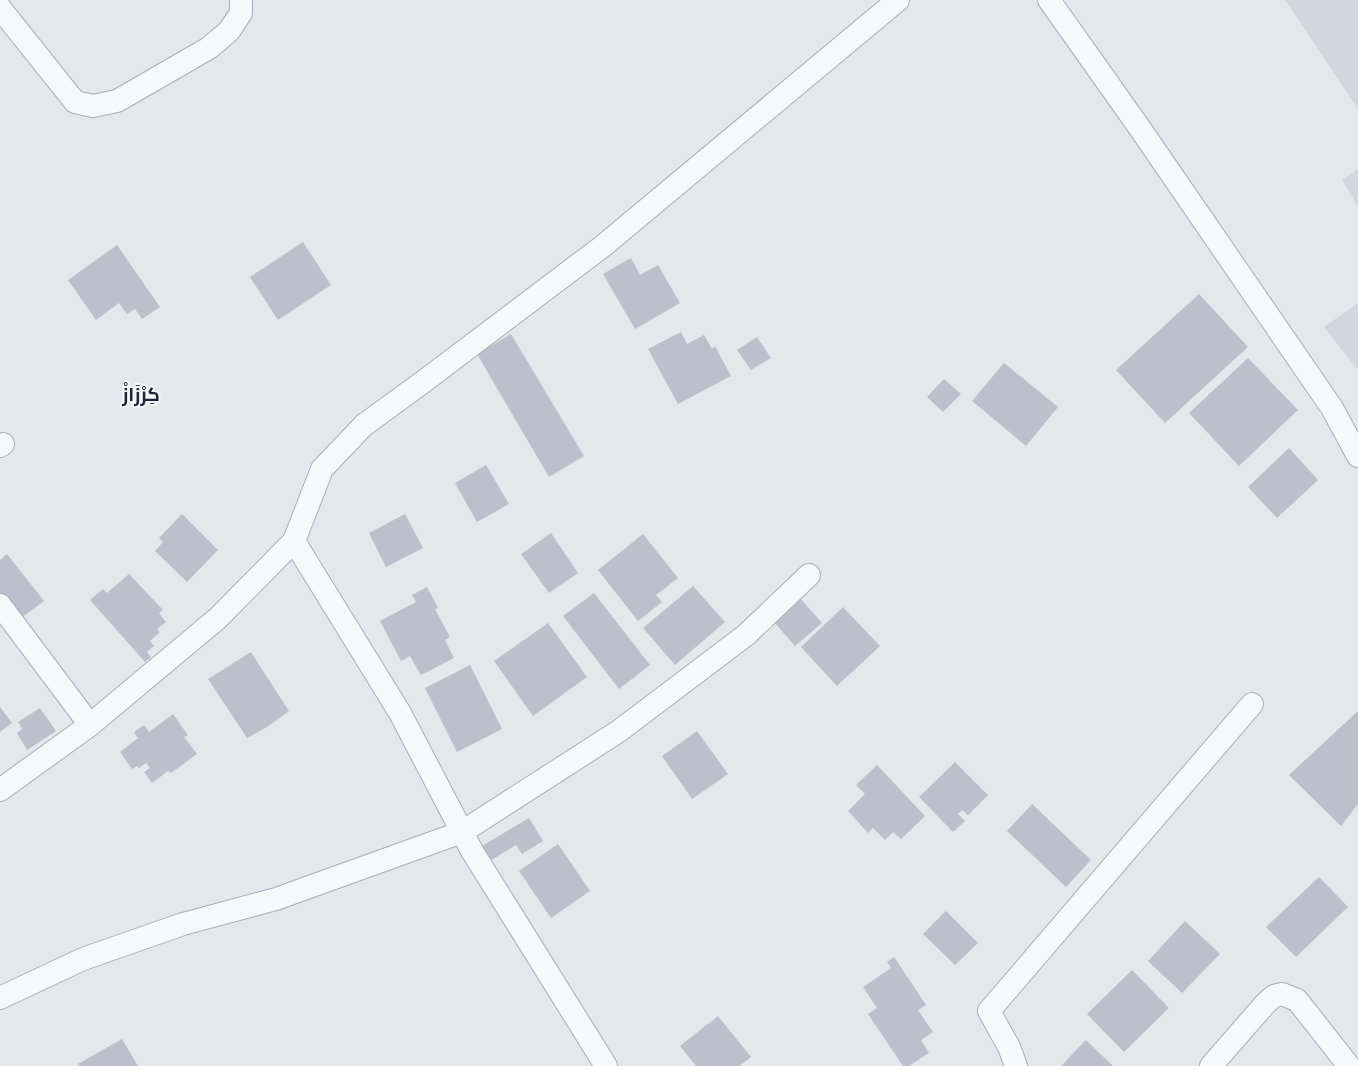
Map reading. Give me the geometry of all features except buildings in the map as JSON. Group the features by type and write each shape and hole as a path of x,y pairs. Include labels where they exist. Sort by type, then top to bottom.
{"street":[{"path":"0,8 75,102 93,106 117,101 209,48 229,31 241,13 241,0"},
{"path":"0,790 90,725 218,618 294,541 322,469 364,425 603,246 898,0"},
{"path":"1049,0 1139,127 1332,408 1358,456"},
{"path":"294,541 400,713 472,851 606,1066"},
{"path":"0,998 83,959 183,924 276,899 462,832 619,731 746,635 809,574"},
{"path":"0,605 90,725"},
{"path":"1016,1066 1008,1046 989,1011 1252,704"},
{"path":"1211,1066 1265,1004 1274,996 1282,994 1297,1000 1349,1066"}],"shaded area":[{"path":"1285,0 1358,0 1358,109"},
{"path":"1358,169 1358,207 1342,180"},
{"path":"1358,303 1358,370 1324,327"}],"district":[{"name":"كِرْزَازْ","path":"141,394"}]}
